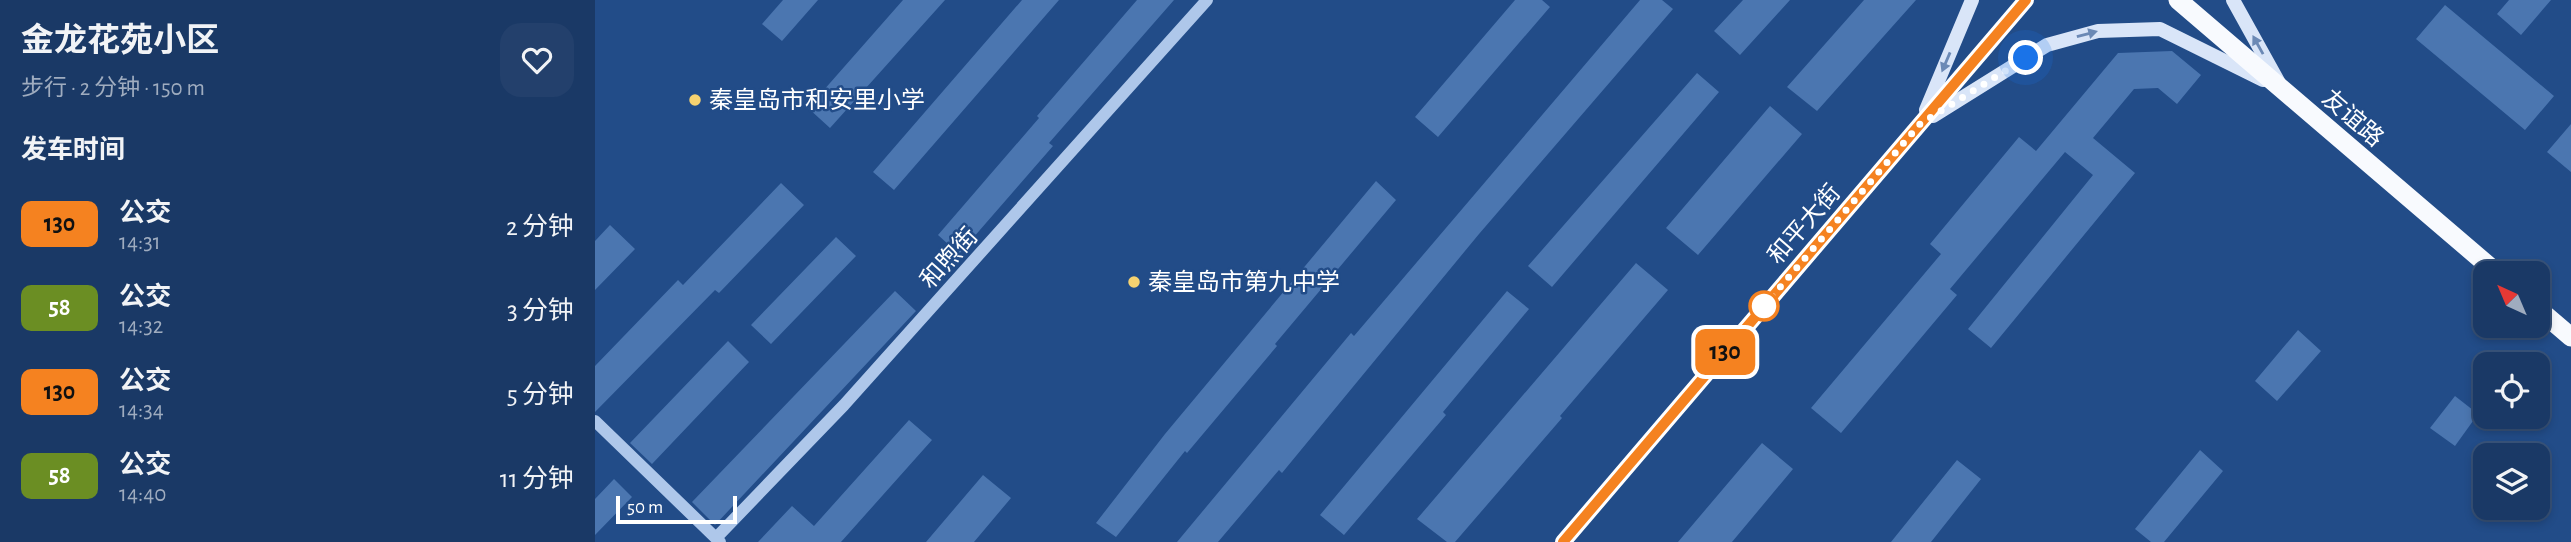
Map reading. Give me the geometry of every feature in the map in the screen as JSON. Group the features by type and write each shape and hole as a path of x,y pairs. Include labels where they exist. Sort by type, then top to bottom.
{"highway":[{"name":"友谊路","path":"2178,0 2483,261"},
{"path":"2550,319 2571,337"}],"main road":[{"path":"1920,124 1972,0"},
{"name":"和平大街","path":"1563,542 2026,0"},
{"path":"2233,0 2283,90"},
{"path":"1920,124 2047,45 2098,31 2160,29 2283,90"}],"street":[{"name":"和煦街","path":"719,540 853,395 1207,0"},
{"path":"595,421 719,540"}],"building":[{"path":"783,0 818,0 782,41 762,24"},
{"path":"903,0 945,0 830,128 808,108"},
{"path":"1022,0 1059,0 894,190 873,172"},
{"path":"1137,0 1174,0 1049,143 1053,146 959,254 938,235"},
{"path":"1515,0 1542,0 1550,7 1438,137 1415,117"},
{"path":"1640,0 1662,0 1673,9 1479,234 1282,473 1279,470 1218,542 1177,542 1351,333 1354,336"},
{"path":"1743,0 1790,0 1740,55 1714,31"},
{"path":"1864,0 1916,0 1817,111 1787,87"},
{"path":"2509,0 2551,0 2521,35 2497,14"},
{"path":"2445,5 2554,96 2525,130 2416,39"},
{"path":"2172,51 2201,75 2177,104 2158,88 2134,89 2093,138 2135,173 1991,348 1968,329 2093,175 2065,152 1950,289 1957,295 1841,433 1811,408 1941,254 1930,244 2019,137 2036,151 2118,53"},
{"path":"1697,73 1719,92 1552,287 1528,266"},
{"path":"1770,106 1802,134 1698,255 1666,228"},
{"path":"2571,124 2571,172 2547,152"},
{"path":"1376,181 1396,200 1275,344 1277,346 1187,453 1185,451 1116,537 1096,523 1165,434"},
{"path":"781,183 804,205 719,293 715,290 595,412 595,366 678,280 683,285"},
{"path":"610,225 635,249 595,290 595,241"},
{"path":"836,237 856,256 771,344 751,325"},
{"path":"1636,263 1668,290 1455,542 1447,542 1417,519"},
{"path":"895,291 916,311 715,525 692,502"},
{"path":"1507,291 1529,309 1443,412 1446,415 1344,535 1320,515"},
{"path":"2298,330 2321,351 2277,401 2255,381"},
{"path":"728,341 749,362 652,464 630,443"},
{"path":"2455,396 2473,410 2473,421 2455,446 2430,428"},
{"path":"909,420 932,440 841,542 758,542 792,506 814,526"},
{"path":"1762,443 1793,469 1732,542 1678,542"},
{"path":"2200,450 2223,471 2164,542 2151,542 2135,529"},
{"path":"1957,460 1981,479 1931,542 1891,542"},
{"path":"983,475 1011,498 974,542 926,542"},
{"path":"614,479 632,497 595,535 595,499"}],"bus line":[{"name":"130","path":"1563,542 2026,0"}],"place":[{"name":"秦皇岛市和安里小学","path":"695,100"},
{"name":"秦皇岛市第九中学","path":"1134,282"}],"route":[{"path":"1764,306 1920,124 2026,58"}]}
